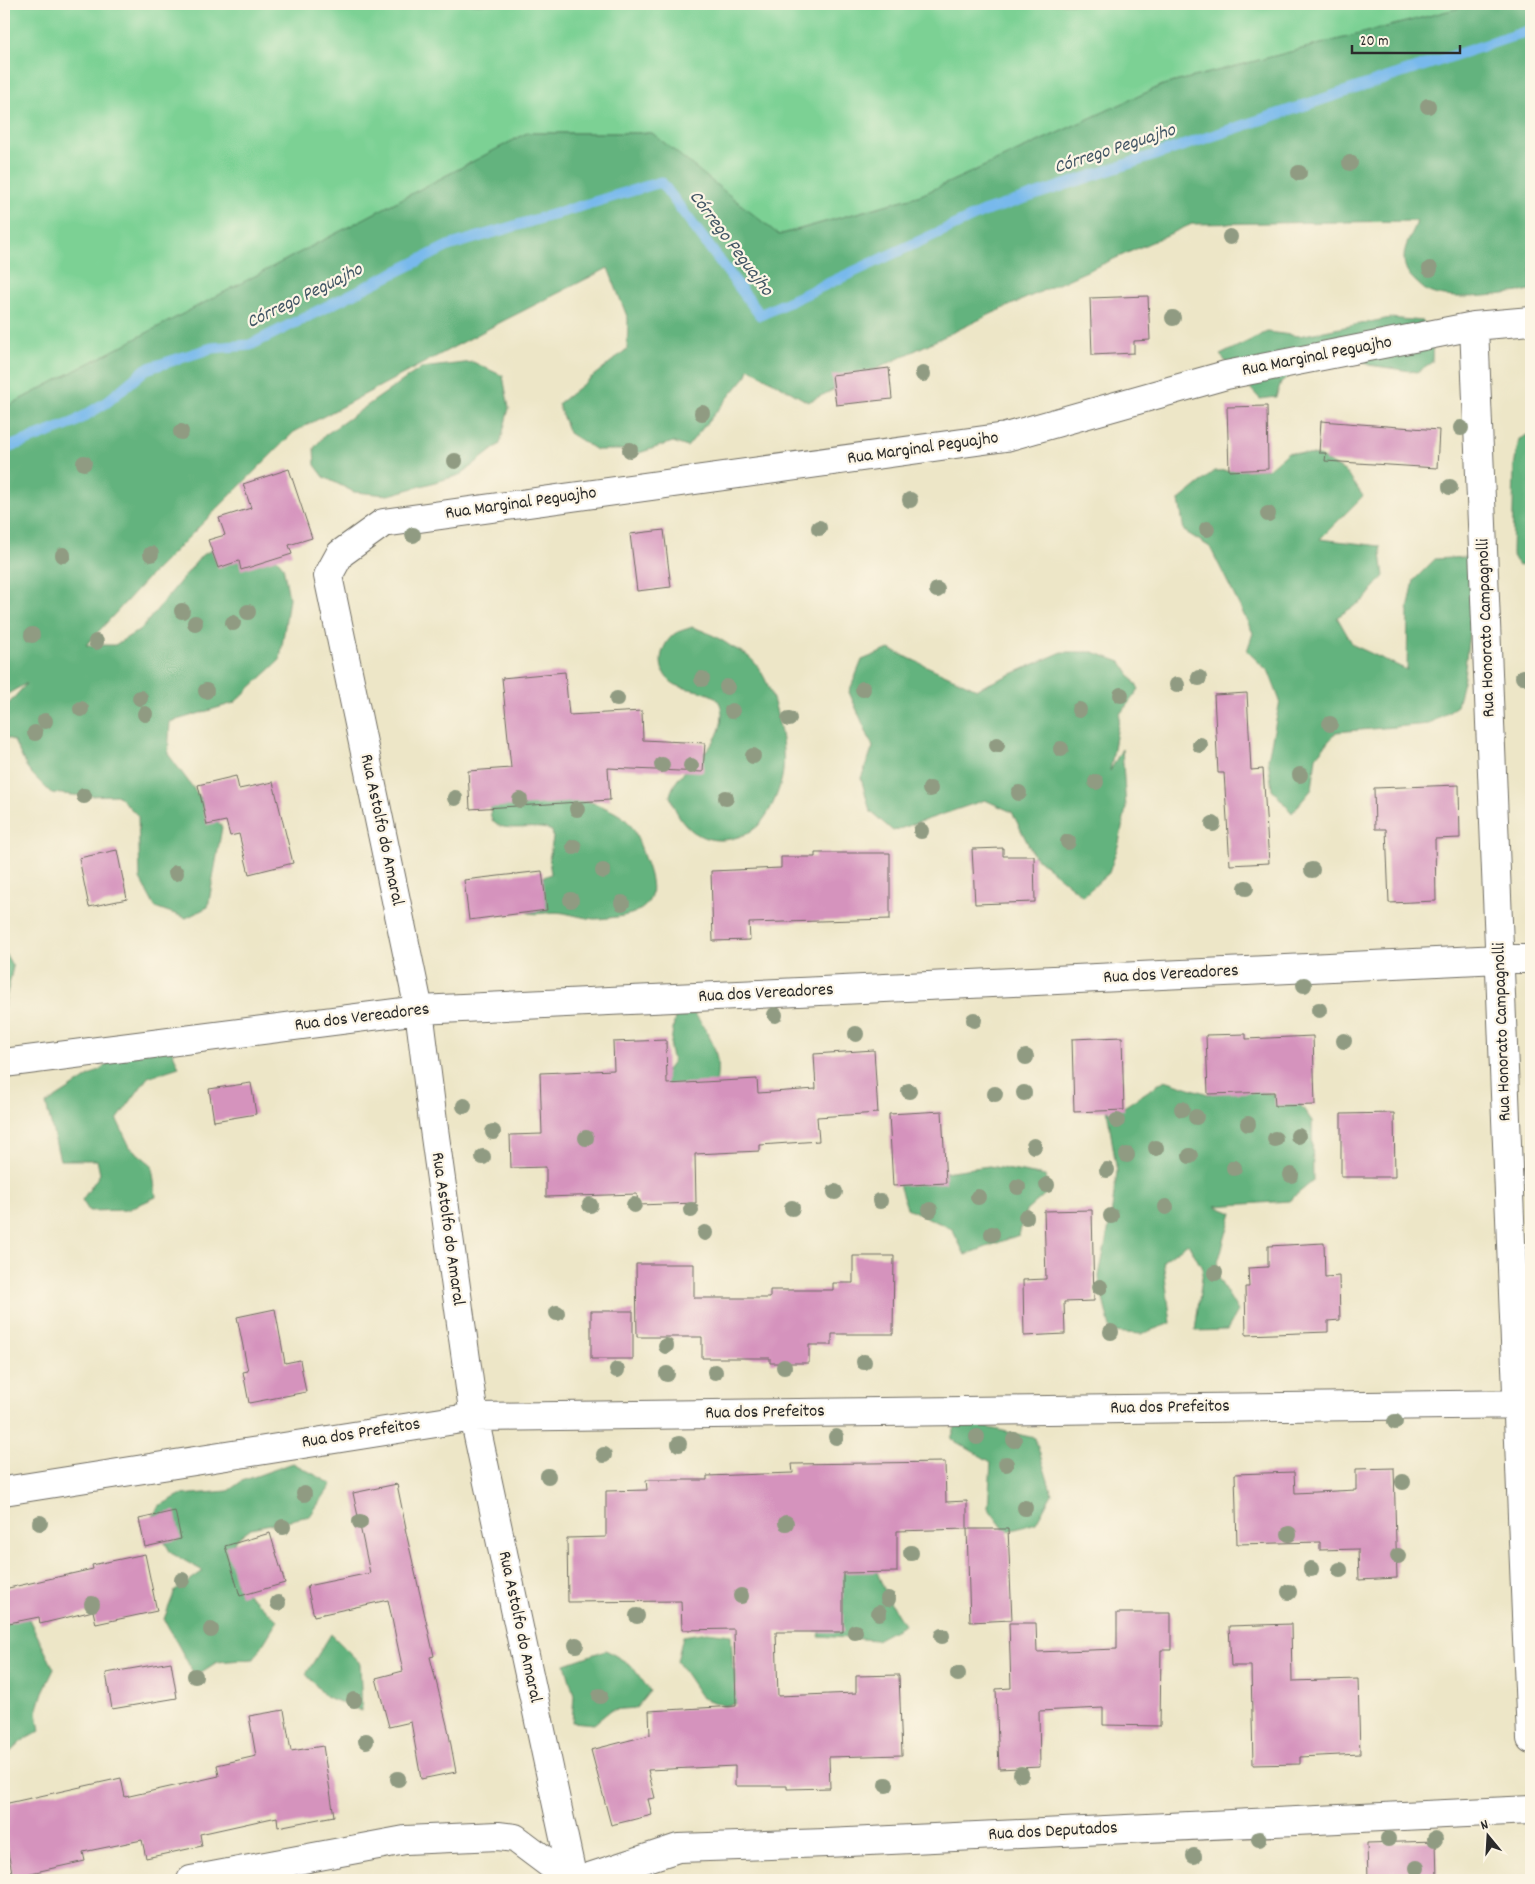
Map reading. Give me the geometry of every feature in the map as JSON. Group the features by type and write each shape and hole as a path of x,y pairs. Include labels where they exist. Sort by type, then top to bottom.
{"street":[{"name":"Rua Marginal Peguajho","path":"328,576 340,554 383,524 1006,437 1226,375 1474,326 1531,321"},
{"name":"Rua Honorato Campagnolli","path":"1474,326 1500,959 1524,1404 1531,1739"},
{"name":"Rua Astolfo do Amaral","path":"328,576 419,1010 432,1122 474,1417 572,1880"},
{"name":"Rua dos Vereadores","path":"4,1063 419,1010 1531,959"},
{"name":"Rua dos Prefeitos","path":"4,1491 474,1417 1524,1404"},
{"name":"Rua dos Deputados","path":"580,1880 678,1848 837,1843 1531,1810"},
{"path":"190,1880 405,1840 490,1836 515,1838 572,1880"}],"green space":[{"path":"4,4 1475,4 1163,85 921,195 778,235 652,133 527,133 4,408"},
{"path":"1475,4 1531,4 1531,290 1463,297 1436,295 1425,290 1410,276 1404,262 1405,248 1417,221 1192,224 991,314 808,402 749,368 747,375 687,447 673,442 639,453 630,450 596,450 569,433 558,404 627,349 628,319 608,268 501,322 294,432 146,580 86,645 115,645 141,629 202,555 228,542 261,542 283,566 289,598 280,660 234,703 170,722 168,754 222,827 208,907 186,918 155,907 140,879 138,816 117,795 84,796 51,793 28,770 14,741 4,736 4,709 27,683 4,696 4,408 527,133 652,133 779,235 921,195 1163,85"},
{"path":"1390,318 1423,321 1433,334 1432,362 1417,372 1369,365 1339,347 1310,358 1281,382 1276,397 1260,399 1220,355 1267,332 1299,336"},
{"path":"473,362 503,376 509,408 500,444 460,475 389,495 354,492 324,477 315,465 314,448 325,435 421,368"},
{"path":"1531,433 1531,563 1519,566 1512,554 1514,466 1519,439"},
{"path":"1288,452 1319,456 1346,472 1363,496 1320,539 1380,546 1384,576 1364,600 1337,617 1353,645 1407,670 1408,610 1414,580 1435,559 1466,557 1474,587 1464,677 1457,706 1429,724 1336,732 1316,757 1312,789 1292,813 1272,789 1268,759 1280,701 1269,672 1247,651 1253,633 1210,547 1184,531 1179,500 1215,471 1268,469"},
{"path":"692,627 723,641 743,653 757,666 771,694 780,727 783,771 776,797 761,823 741,836 725,840 714,840 695,833 680,817 670,796 674,785 681,776 714,741 720,729 722,715 720,704 713,696 676,685 670,681 662,669 661,656 666,643 675,633"},
{"path":"889,649 977,689 1062,652 1093,652 1121,662 1139,689 1120,714 1110,771 1122,749 1126,808 1119,843 1109,873 1083,896 1034,856 1012,812 985,800 893,831 870,811 861,778 873,747 849,692 862,660"},
{"path":"580,798 615,812 629,823 638,838 649,872 652,891 650,899 639,911 617,917 590,919 557,912 535,914 516,908 537,875 544,877 551,874 549,860 553,838 552,831 543,828 510,828 501,826 494,822 491,815 492,802"},
{"path":"4,951 13,967 4,1007"},
{"path":"695,1014 714,1047 717,1064 716,1084 589,1099 661,1079 673,1062 670,1049 675,1016"},
{"path":"171,1048 179,1067 148,1077 117,1120 130,1147 152,1165 156,1197 127,1210 89,1211 82,1200 100,1174 97,1160 60,1160 46,1104 128,1051"},
{"path":"1165,1080 1208,1094 1234,1090 1294,1096 1312,1121 1313,1181 1289,1201 1215,1206 1232,1213 1215,1273 1238,1311 1227,1330 1195,1331 1203,1270 1188,1243 1163,1261 1171,1323 1141,1334 1111,1332 1099,1276 1111,1216 1117,1172 1107,1110 1113,1114"},
{"path":"989,1166 1045,1176 1051,1189 1026,1211 1019,1235 965,1255 952,1229 907,1208 899,1185 906,1177"},
{"path":"956,1424 971,1424 1035,1438 1052,1494 1036,1523 1006,1532 988,1508 991,1462 951,1439"},
{"path":"293,1463 332,1484 310,1516 251,1528 234,1541 236,1584 278,1620 254,1659 217,1662 195,1676 164,1619 175,1591 203,1571 171,1553 151,1519 159,1506 180,1495 228,1491 242,1481"},
{"path":"871,1557 888,1599 904,1625 876,1640 819,1636 843,1564"},
{"path":"26,1613 54,1669 43,1692 37,1712 40,1731 22,1741 4,1758 4,1621"},
{"path":"707,1632 731,1635 733,1669 755,1685 744,1702 724,1706 702,1698 677,1661 683,1636"},
{"path":"331,1634 360,1663 362,1711 325,1696 306,1674"},
{"path":"606,1650 631,1665 650,1691 636,1708 611,1710 594,1724 572,1722 574,1695 565,1664"}],"building":[{"path":"1148,296 1150,340 1134,341 1134,353 1092,355 1090,298"},
{"path":"889,368 892,399 836,405 832,375"},
{"path":"1267,406 1268,469 1229,471 1227,407"},
{"path":"1321,421 1439,430 1437,468 1325,461 1326,453 1319,453"},
{"path":"289,469 312,538 289,545 292,554 241,570 239,561 218,568 208,540 225,535 219,518 251,508 243,484"},
{"path":"664,530 671,587 637,591 630,534"},
{"path":"565,672 569,715 642,711 643,740 705,743 703,772 608,768 610,800 470,809 468,771 511,768 502,678"},
{"path":"1247,693 1251,770 1263,769 1269,863 1230,865 1224,773 1218,773 1214,695"},
{"path":"236,776 239,789 273,782 293,863 249,874 239,834 230,836 226,821 207,825 198,785"},
{"path":"1459,785 1460,838 1435,839 1436,901 1389,903 1386,829 1375,829 1374,788"},
{"path":"1003,848 1003,856 1034,856 1035,902 975,904 972,849"},
{"path":"117,850 127,899 89,907 79,858"},
{"path":"815,853 890,853 890,919 749,923 750,940 713,941 711,871 781,868 781,857 815,857"},
{"path":"542,871 547,910 469,920 464,880"},
{"path":"1246,1034 1246,1039 1313,1036 1315,1105 1275,1106 1274,1092 1208,1094 1206,1035"},
{"path":"1122,1037 1124,1110 1074,1112 1072,1039"},
{"path":"666,1040 667,1084 757,1079 758,1093 816,1089 814,1054 874,1050 878,1113 817,1117 819,1141 760,1145 760,1151 695,1154 696,1203 638,1205 637,1194 546,1197 546,1167 511,1168 510,1135 542,1134 540,1073 614,1070 613,1042"},
{"path":"251,1083 256,1114 214,1121 209,1089"},
{"path":"942,1111 946,1183 893,1186 889,1114"},
{"path":"1394,1113 1395,1177 1341,1177 1341,1114"},
{"path":"1092,1210 1094,1301 1064,1302 1065,1334 1024,1336 1023,1280 1046,1279 1044,1211"},
{"path":"1324,1243 1325,1277 1339,1276 1340,1320 1328,1321 1328,1332 1246,1335 1245,1287 1249,1287 1248,1268 1268,1267 1268,1246"},
{"path":"853,1256 894,1256 893,1334 832,1334 832,1345 809,1345 809,1363 770,1363 770,1358 702,1358 702,1337 637,1337 636,1264 694,1264 694,1298 770,1298 770,1290 833,1290 833,1283 853,1283"},
{"path":"275,1309 285,1363 300,1360 306,1392 249,1403 243,1372 248,1371 237,1317"},
{"path":"591,1311 633,1311 633,1359 591,1359"},
{"path":"945,1462 946,1502 967,1501 967,1529 897,1531 897,1572 843,1573 843,1632 776,1632 778,1696 856,1693 856,1676 899,1675 902,1755 829,1757 830,1788 787,1789 787,1786 735,1786 735,1766 648,1770 655,1798 648,1799 652,1815 611,1825 591,1750 650,1735 649,1711 736,1706 734,1629 682,1630 681,1601 568,1602 567,1538 606,1537 606,1491 647,1490 646,1480 707,1480 707,1476 793,1473 792,1464"},
{"path":"1394,1468 1397,1578 1359,1580 1358,1549 1320,1550 1320,1542 1237,1544 1235,1474 1294,1472 1295,1493 1356,1490 1356,1469"},
{"path":"397,1484 434,1656 430,1657 448,1729 456,1772 421,1779 411,1722 389,1727 376,1678 403,1671 388,1600 314,1616 307,1586 370,1573 353,1493"},
{"path":"175,1511 181,1539 145,1547 139,1519"},
{"path":"967,1529 1008,1529 1012,1620 970,1622"},
{"path":"270,1533 285,1583 240,1596 225,1546"},
{"path":"145,1554 157,1611 96,1624 93,1611 40,1624 39,1617 4,1624 4,1589 93,1569 92,1565"},
{"path":"1117,1613 1171,1613 1171,1650 1161,1650 1160,1726 1103,1725 1103,1708 1039,1711 1040,1767 999,1769 996,1689 1011,1688 1009,1623 1036,1623 1037,1652 1117,1649"},
{"path":"1291,1624 1292,1681 1358,1679 1360,1754 1300,1757 1300,1764 1253,1765 1251,1666 1231,1666 1229,1626"},
{"path":"171,1662 177,1698 112,1709 106,1673"},
{"path":"284,1710 291,1751 323,1746 334,1816 278,1827 277,1817 200,1834 202,1846 146,1858 142,1840 83,1852 85,1861 13,1877 4,1832 4,1804 121,1778 125,1797 219,1776 217,1765 256,1756 249,1716"},
{"path":"1436,1841 1437,1880 1368,1880 1367,1843"}],"waterway":[{"name":"Córrego Peguajho","path":"4,449 73,423 107,402 146,369 212,348 250,345 448,246 661,182 760,315 983,212 1531,30"}]}
